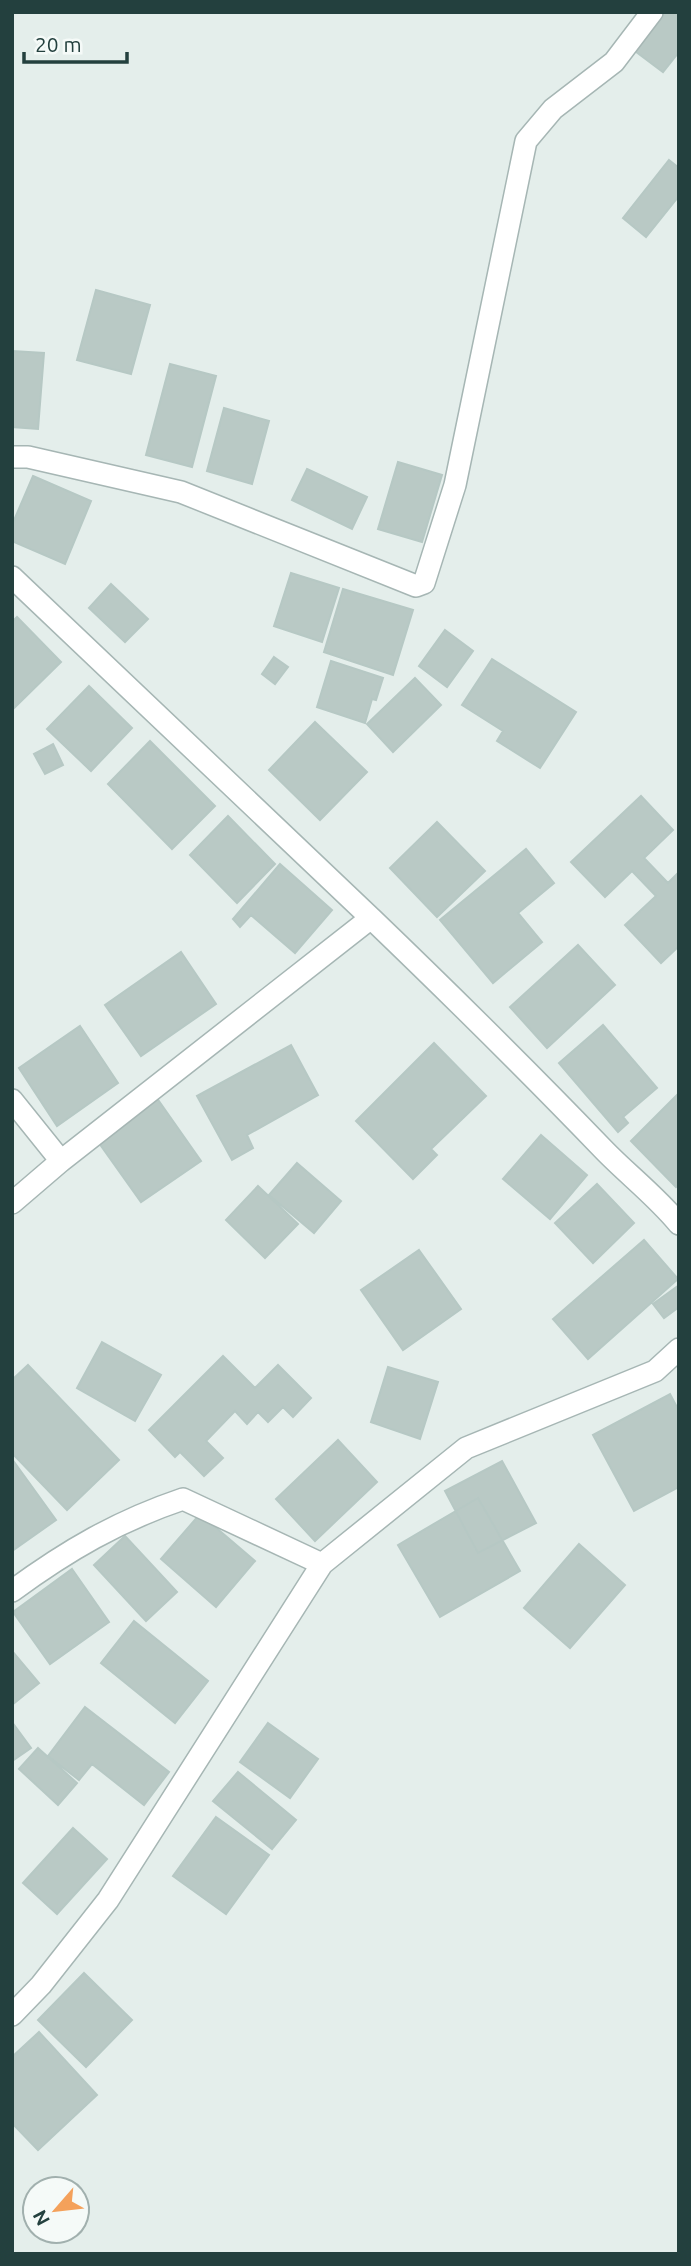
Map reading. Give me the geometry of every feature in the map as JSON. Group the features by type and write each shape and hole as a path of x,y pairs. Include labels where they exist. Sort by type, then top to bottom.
{"street":[{"path":"12,457 29,457 181,492 416,586 424,583 455,485 526,141 553,109 614,62 652,12"},
{"path":"12,577 485,1027 679,1224"},
{"path":"12,1203 61,1161 371,918"},
{"path":"12,1100 61,1161"},
{"path":"12,2015 41,1985 108,1900 322,1564 466,1448 655,1371 679,1349"},
{"path":"12,1591 57,1558 139,1514 183,1499 322,1564"}],"building":[{"path":"659,12 679,12 679,52 663,72 631,48"},
{"path":"669,160 679,168 679,196 646,237 623,218"},
{"path":"96,290 150,305 131,374 77,360"},
{"path":"12,351 44,353 38,429 12,427"},
{"path":"170,364 216,376 192,467 146,455"},
{"path":"224,408 269,421 252,484 207,471"},
{"path":"398,462 442,475 422,542 378,529"},
{"path":"307,469 367,497 352,529 292,500"},
{"path":"33,476 91,501 65,564 12,541 12,525"},
{"path":"291,573 339,588 322,642 274,626"},
{"path":"111,584 148,619 125,642 89,608"},
{"path":"343,589 413,610 393,675 324,652"},
{"path":"17,617 61,662 12,710 12,622"},
{"path":"445,630 473,651 447,687 419,666"},
{"path":"274,657 288,667 275,684 262,674"},
{"path":"492,659 576,712 540,768 497,741 503,731 462,705"},
{"path":"331,661 383,678 376,700 372,699 365,723 317,707"},
{"path":"415,678 441,705 393,752 367,724"},
{"path":"89,686 132,728 91,771 47,729"},
{"path":"315,722 367,772 320,820 269,770"},
{"path":"150,741 215,806 172,849 108,784"},
{"path":"53,744 63,765 45,774 34,754"},
{"path":"641,796 673,830 644,858 668,883 679,872 679,946 661,963 625,925 656,896 632,871 605,897 571,862"},
{"path":"228,816 275,864 237,903 190,855"},
{"path":"437,822 485,871 437,917 390,868"},
{"path":"526,849 554,883 518,913 542,942 493,983 440,920"},
{"path":"280,864 332,910 295,953 251,915 240,927 233,919"},
{"path":"578,945 615,985 547,1048 510,1007"},
{"path":"181,952 216,1004 141,1056 105,1005"},
{"path":"603,1025 657,1088 623,1117 628,1123 618,1132 559,1063"},
{"path":"80,1026 118,1083 57,1126 19,1068"},
{"path":"434,1043 486,1096 431,1149 437,1155 413,1179 356,1121"},
{"path":"291,1045 318,1095 247,1135 253,1148 232,1160 197,1096"},
{"path":"679,1093 679,1184 676,1187 631,1141"},
{"path":"154,1094 201,1161 141,1202 94,1136"},
{"path":"541,1135 587,1175 550,1219 503,1179"},
{"path":"297,1163 341,1201 314,1233 269,1195"},
{"path":"597,1184 634,1223 593,1263 555,1223"},
{"path":"258,1186 298,1224 265,1258 226,1220"},
{"path":"644,1240 678,1279 588,1359 553,1319"},
{"path":"419,1250 461,1309 403,1350 361,1290"},
{"path":"678,1286 679,1307 664,1318 653,1304"},
{"path":"102,1342 161,1375 135,1421 77,1388"},
{"path":"223,1356 255,1388 278,1365 311,1398 293,1417 283,1407 268,1422 258,1412 247,1424 235,1411 206,1441 223,1458 204,1476 180,1452 175,1457 149,1430"},
{"path":"28,1365 119,1460 67,1510 12,1453 12,1380"},
{"path":"388,1367 438,1382 420,1439 371,1422"},
{"path":"670,1394 679,1411 679,1487 634,1511 593,1435"},
{"path":"338,1440 377,1482 315,1541 276,1499"},
{"path":"12,1459 56,1520 12,1551"},
{"path":"502,1461 536,1523 478,1553 445,1491"},
{"path":"478,1498 520,1571 440,1617 398,1545"},
{"path":"200,1514 255,1561 216,1607 161,1559"},
{"path":"125,1536 177,1592 146,1621 94,1565"},
{"path":"579,1544 625,1585 570,1648 524,1608"},
{"path":"72,1569 109,1622 50,1664 13,1612"},
{"path":"134,1621 208,1681 175,1723 101,1663"},
{"path":"12,1651 39,1683 12,1705"},
{"path":"85,1707 169,1772 144,1805 92,1764 79,1780 48,1756"},
{"path":"12,1722 31,1748 12,1761"},
{"path":"268,1723 318,1759 290,1798 240,1762"},
{"path":"38,1748 77,1783 58,1805 19,1769"},
{"path":"238,1772 296,1820 272,1849 213,1801"},
{"path":"216,1817 269,1855 226,1914 173,1876"},
{"path":"73,1828 107,1859 57,1914 23,1883"},
{"path":"84,1973 132,2020 86,2067 38,2020"},
{"path":"39,2032 97,2095 38,2150 12,2123 12,2057"}]}
